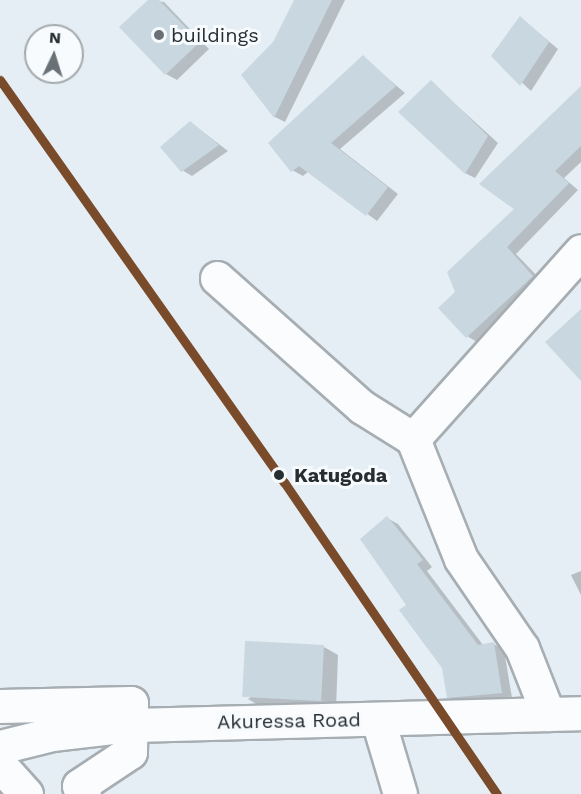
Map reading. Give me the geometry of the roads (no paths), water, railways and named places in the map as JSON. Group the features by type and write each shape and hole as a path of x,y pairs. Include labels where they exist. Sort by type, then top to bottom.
{"main road":[{"path":"413,439 581,251"},
{"path":"217,278 362,407 413,439 461,559 522,648 548,714"},
{"path":"0,706 131,703 130,752 79,786 84,794"},
{"name":"Akuressa Road","path":"0,747 52,734 131,725 581,713"},
{"path":"378,720 400,794"},
{"path":"0,765 26,794"}],"place":[{"name":"buildings","path":"159,35"},
{"name":"Katugoda","path":"279,475"}]}
